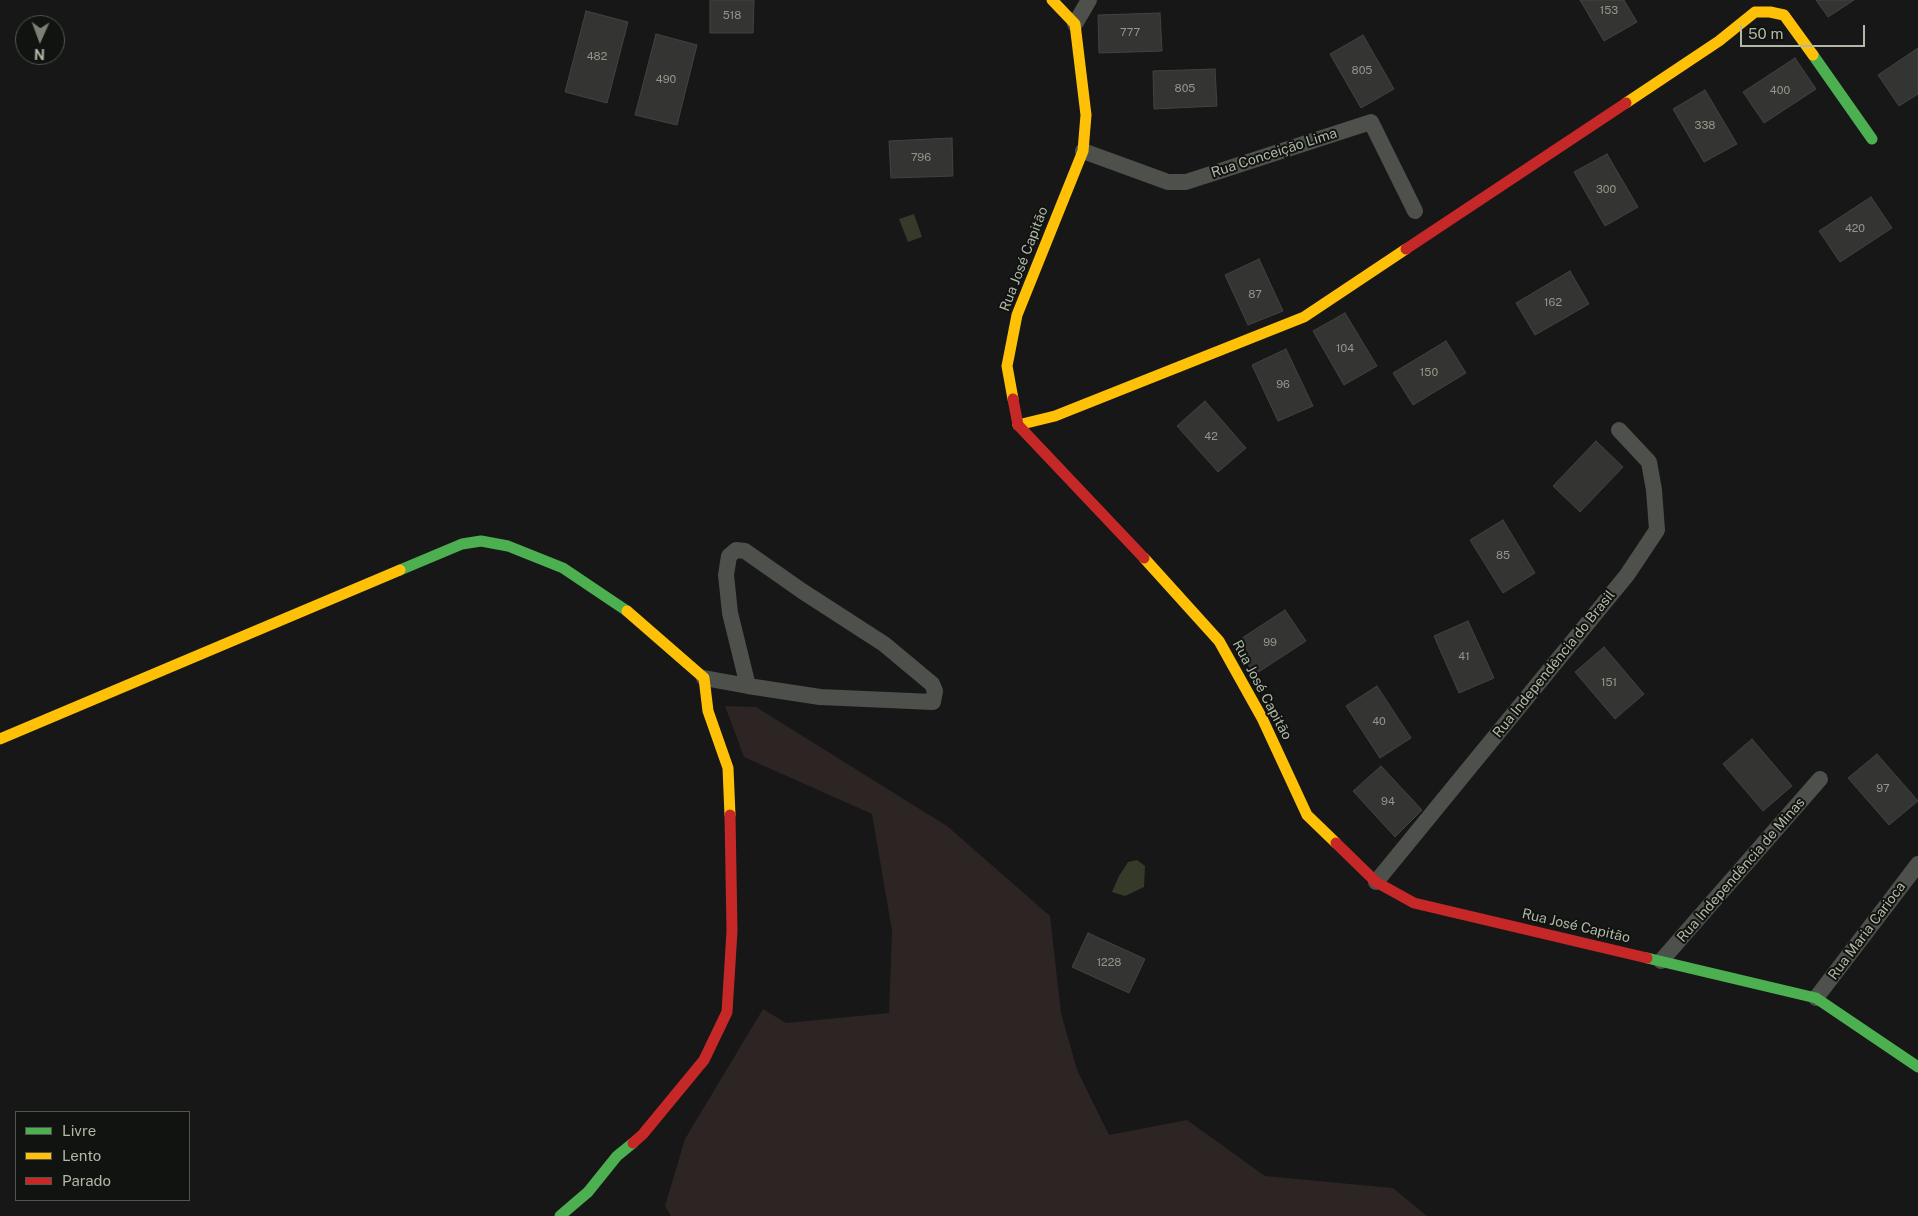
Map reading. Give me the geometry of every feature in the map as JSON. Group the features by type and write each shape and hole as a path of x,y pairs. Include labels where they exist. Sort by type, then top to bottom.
{"street":[{"path":"1052,0 1075,24 1089,0"},
{"path":"1018,425 1055,416 1304,317 1719,41 1755,12 1770,12 1784,15 1872,139"},
{"name":"Rua José Capitão","path":"1075,24 1086,115 1083,151 1017,315 1007,366 1018,425 1172,586 1219,641 1262,718 1307,815 1376,882 1414,903 1816,998 1918,1067"},
{"name":"Rua Conceição Lima","path":"1083,151 1168,182 1186,182 1371,122 1415,211"},
{"name":"Rua Independência do Brasil","path":"1376,882 1628,575 1657,530 1654,490 1649,462 1620,430"},
{"path":"0,739 462,544 481,541 508,546 563,568 623,607 704,678 748,686 820,697 933,702 935,691 932,684 884,644 802,591 745,551 736,550 729,556 726,575 730,613 748,686"},
{"path":"560,1216 588,1192 617,1156 643,1134 704,1060 727,1012 732,931 732,864 728,768 708,711 704,678"},
{"name":"Rua Independência de Minas","path":"1661,961 1820,779"},
{"name":"Rua Maria Carioca","path":"1816,998 1918,864"}],"shaded area":[{"path":"914,214 922,237 908,242 899,219"},
{"path":"725,706 756,707 947,826 1050,916 1061,1013 1077,1070 1109,1135 1187,1120 1265,1176 1393,1188 1427,1216 671,1216 665,1206 685,1139 763,1009 786,1023 889,1013 892,931 872,814 744,757"},
{"path":"1137,860 1145,866 1144,887 1125,896 1112,892 1128,862"}],"building":[{"path":"710,0 754,0 753,33 710,33"},
{"path":"1580,0 1624,0 1637,22 1604,41"},
{"path":"1816,0 1854,0 1828,17"},
{"path":"586,11 628,22 607,103 565,92"},
{"path":"1160,13 1162,51 1099,53 1098,15"},
{"path":"656,34 697,45 677,125 635,115"},
{"path":"1363,35 1394,89 1361,108 1330,54"},
{"path":"1918,48 1918,94 1899,106 1878,75"},
{"path":"1795,58 1816,89 1764,123 1743,92"},
{"path":"1215,69 1217,106 1154,109 1153,71"},
{"path":"1705,90 1737,144 1704,162 1673,109"},
{"path":"952,138 953,176 891,178 889,141"},
{"path":"1607,154 1638,207 1605,226 1574,172"},
{"path":"1871,197 1892,228 1840,262 1819,231"},
{"path":"1259,259 1283,311 1248,325 1225,275"},
{"path":"1570,271 1589,304 1535,335 1516,303"},
{"path":"1345,313 1377,366 1344,385 1313,331"},
{"path":"1446,341 1466,373 1413,405 1393,373"},
{"path":"1286,349 1313,406 1278,421 1252,365"},
{"path":"1205,401 1246,448 1218,472 1177,426"},
{"path":"1596,441 1623,467 1580,512 1553,486"},
{"path":"1503,520 1535,573 1503,593 1470,540"},
{"path":"1285,610 1306,641 1254,675 1236,642"},
{"path":"1468,621 1494,678 1459,693 1434,636"},
{"path":"1604,647 1644,694 1615,719 1575,672"},
{"path":"1377,686 1411,738 1380,758 1346,706"},
{"path":"1752,739 1792,786 1763,811 1723,764"},
{"path":"1877,754 1918,801 1889,825 1848,778"},
{"path":"1381,766 1422,810 1395,837 1353,791"},
{"path":"1088,933 1145,959 1129,993 1072,967"}],"traffic: fast":[{"path":"1813,55 1872,139"},
{"path":"400,570 462,544 481,541 508,546 563,568 627,611"},
{"path":"1647,958 1816,998 1918,1067"},
{"path":"560,1216 588,1192 617,1156 633,1143"}],"traffic: slow":[{"path":"1013,399 1007,366 1017,315 1083,151 1086,115 1075,24 1052,0"},
{"path":"1626,103 1719,41 1755,12 1770,12 1784,15 1813,55"},
{"path":"1018,425 1055,416 1304,317 1406,249"},
{"path":"1144,558 1219,641 1262,718 1307,815 1336,843"},
{"path":"0,739 400,570"},
{"path":"627,611 704,678 708,711 728,768 730,815"}],"traffic: jam":[{"path":"1406,249 1626,103"},
{"path":"1013,399 1018,425 1144,558"},
{"path":"633,1143 643,1134 704,1060 727,1012 732,931 730,815"},
{"path":"1336,843 1376,882 1414,903 1647,958"}]}
